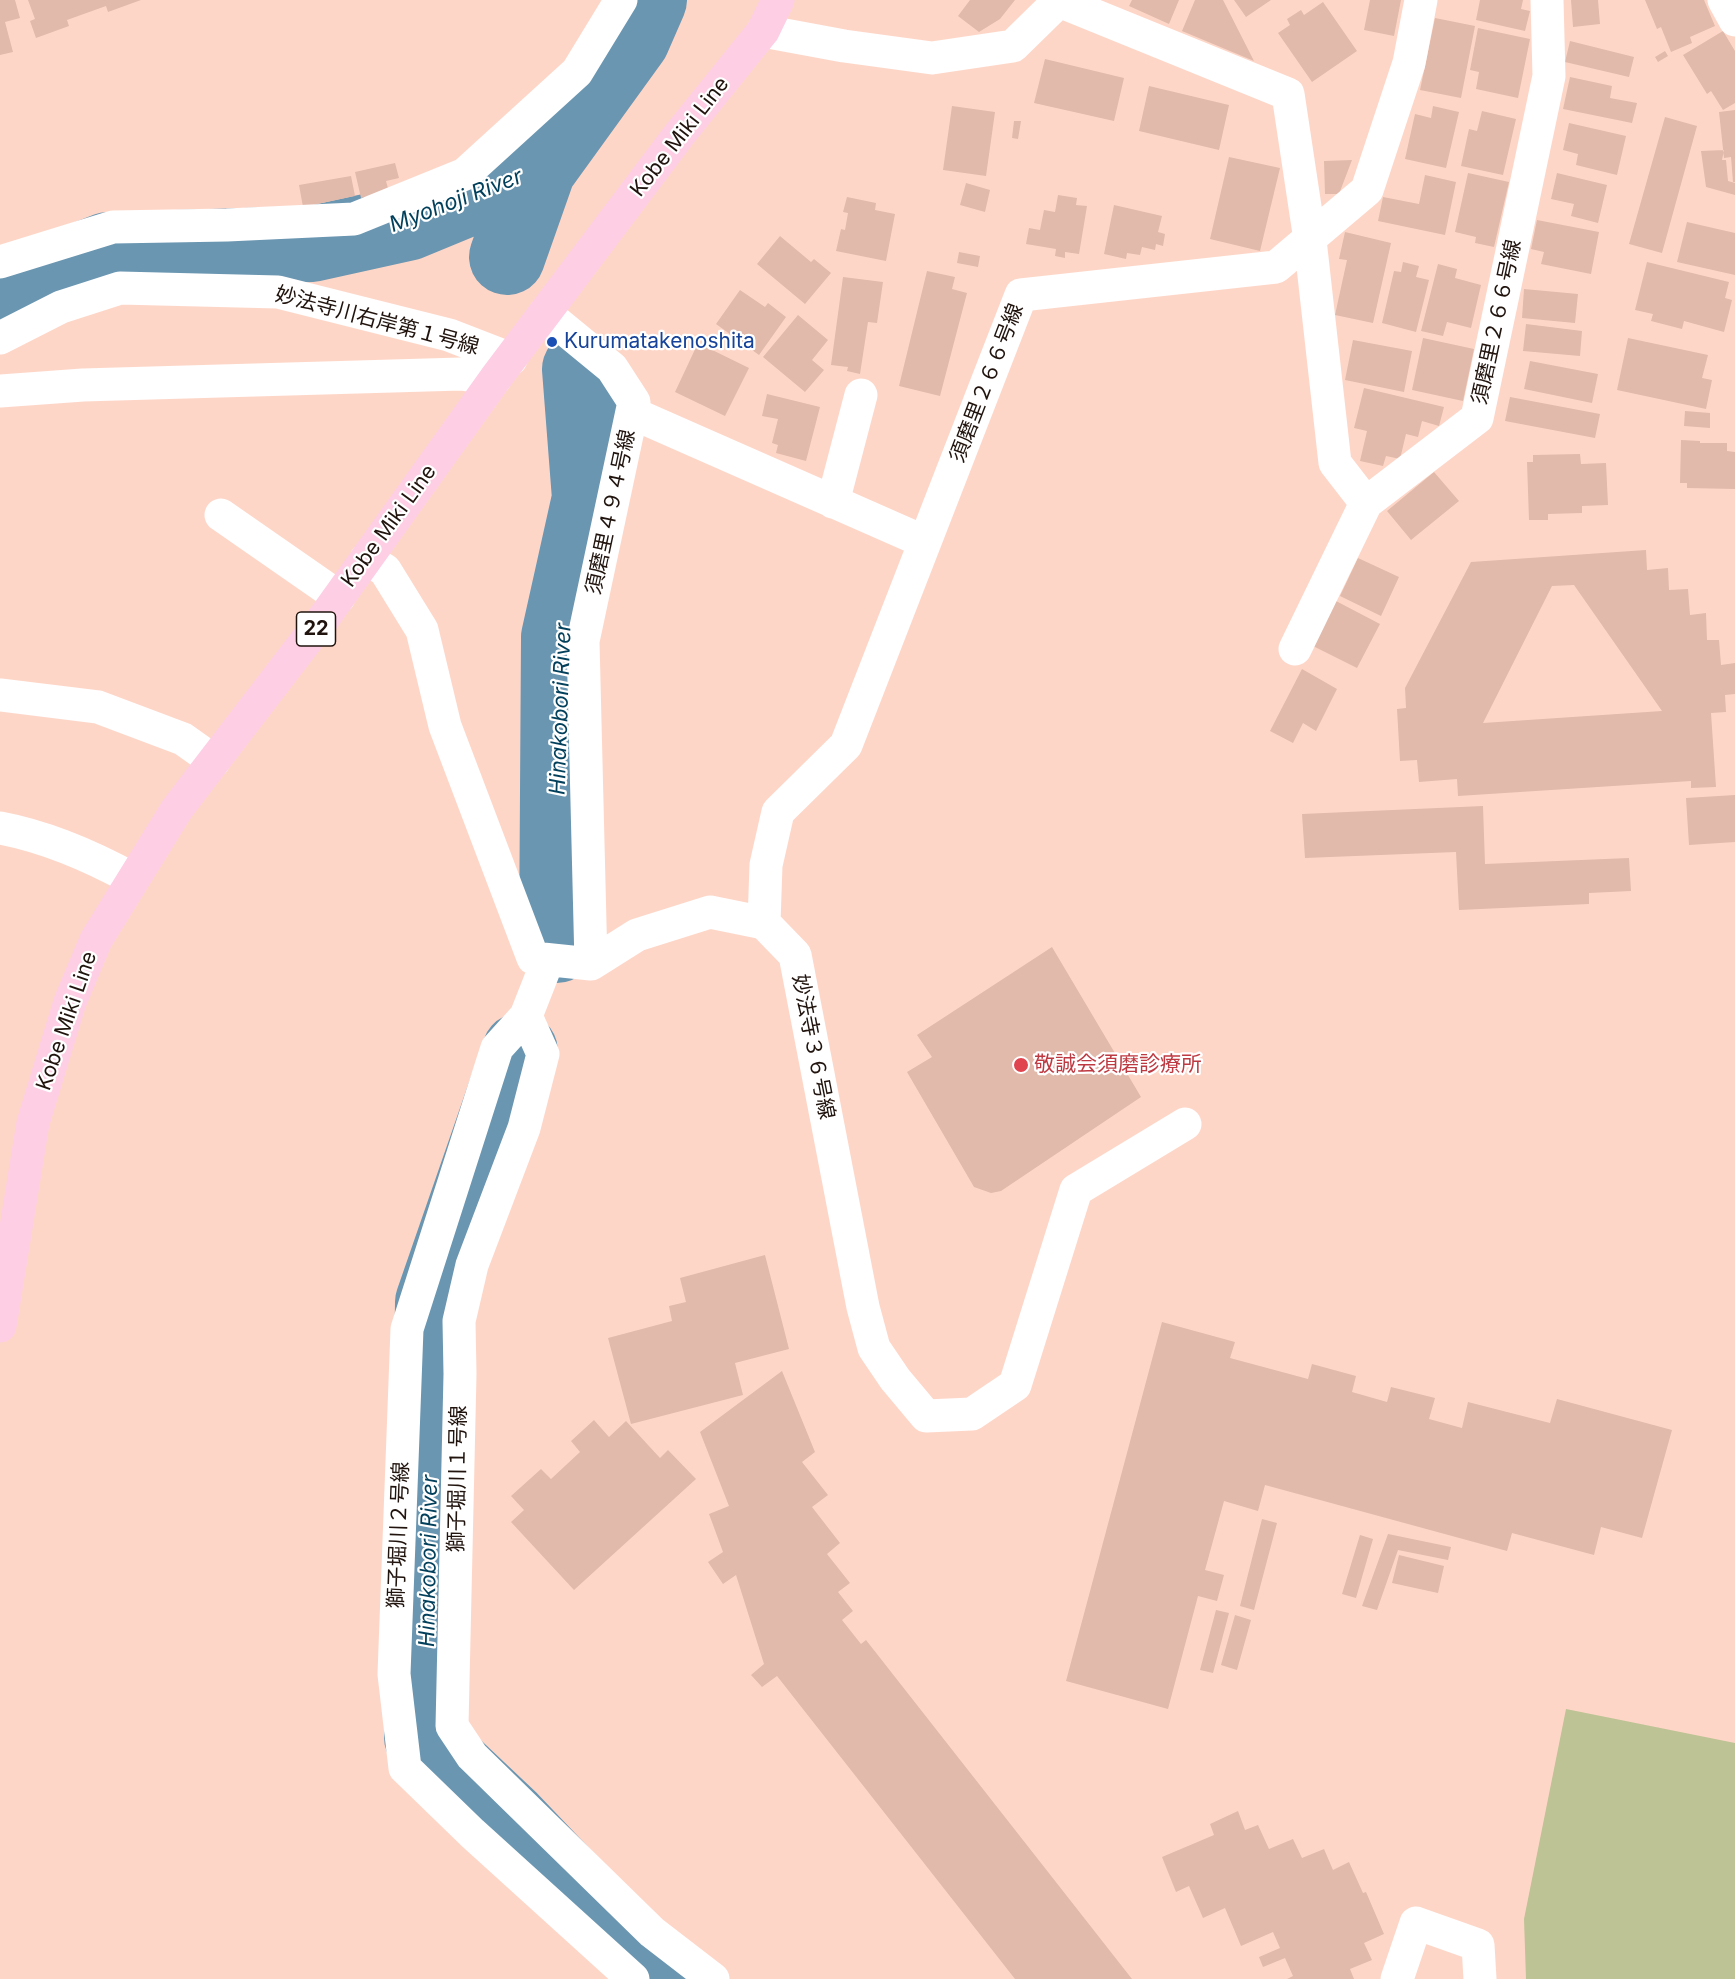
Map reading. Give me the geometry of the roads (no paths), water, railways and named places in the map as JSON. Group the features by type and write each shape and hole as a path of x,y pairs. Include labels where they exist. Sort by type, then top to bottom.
{"main road":[{"name":"Kobe Miki Line","path":"0,1326 33,1123 70,1002 96,940 177,809 339,597 503,369 679,135 763,31 778,0"}],"street":[{"path":"0,262 113,227 354,219 465,174 576,72 621,0"},
{"name":"須磨里２６６号線","path":"764,922 766,865 778,812 846,745 1021,295 1276,267 1367,190 1409,63 1421,0"},
{"name":"須磨里２６６号線","path":"1295,649 1366,503 1477,418 1549,76 1548,0"},
{"path":"1724,0 1735,20"},
{"path":"763,31 844,46 932,58 1013,46 1060,1 1288,94 1310,240 1335,463 1366,503"},
{"name":"妙法寺川右岸第１号線","path":"0,338 61,307 120,288 278,292 449,335 503,369"},
{"name":"須磨里４９４号線","path":"545,313 612,368 634,402 583,641 591,964"},
{"path":"0,391 83,385 461,374 503,369"},
{"path":"833,502 861,395"},
{"path":"632,412 925,542"},
{"path":"221,515 339,597"},
{"path":"366,559 385,570 422,630 445,726 533,958 591,964 637,935 710,912 764,922"},
{"path":"0,695 98,707 183,739 213,761"},
{"path":"0,828 40,837 99,860 133,879"},
{"name":"妙法寺３６号線","path":"764,922 795,955 863,1307 873,1348 926,1416 972,1414 1015,1385 1076,1190 1185,1124"},
{"path":"526,1016 548,960"},
{"name":"獅子堀川２号線","path":"526,1016 497,1048 407,1329 394,1674 405,1768 472,1833 633,1979"},
{"name":"獅子堀川１号線","path":"526,1016 543,1054 524,1128 472,1265 459,1321 460,1386 452,1726 472,1756 634,1915 652,1932 713,1979"},
{"path":"1397,1979 1416,1923 1478,1945 1480,1979"}],"waterway":[{"name":"Myohoji River","path":"0,292 108,250 312,244 407,223 538,169 632,39 649,0"},
{"path":"507,257 538,169"},
{"name":"Hinakobori River","path":"557,945 559,637 590,498 580,369"},
{"name":"Hinakobori River","path":"520,1051 433,1302 428,1661 422,1737 510,1820 613,1928 673,1979"}],"place":[{"name":"Kurumatakenoshita","path":"552,342"},
{"name":"敬誠会須磨診療所","path":"1021,1065"}]}
